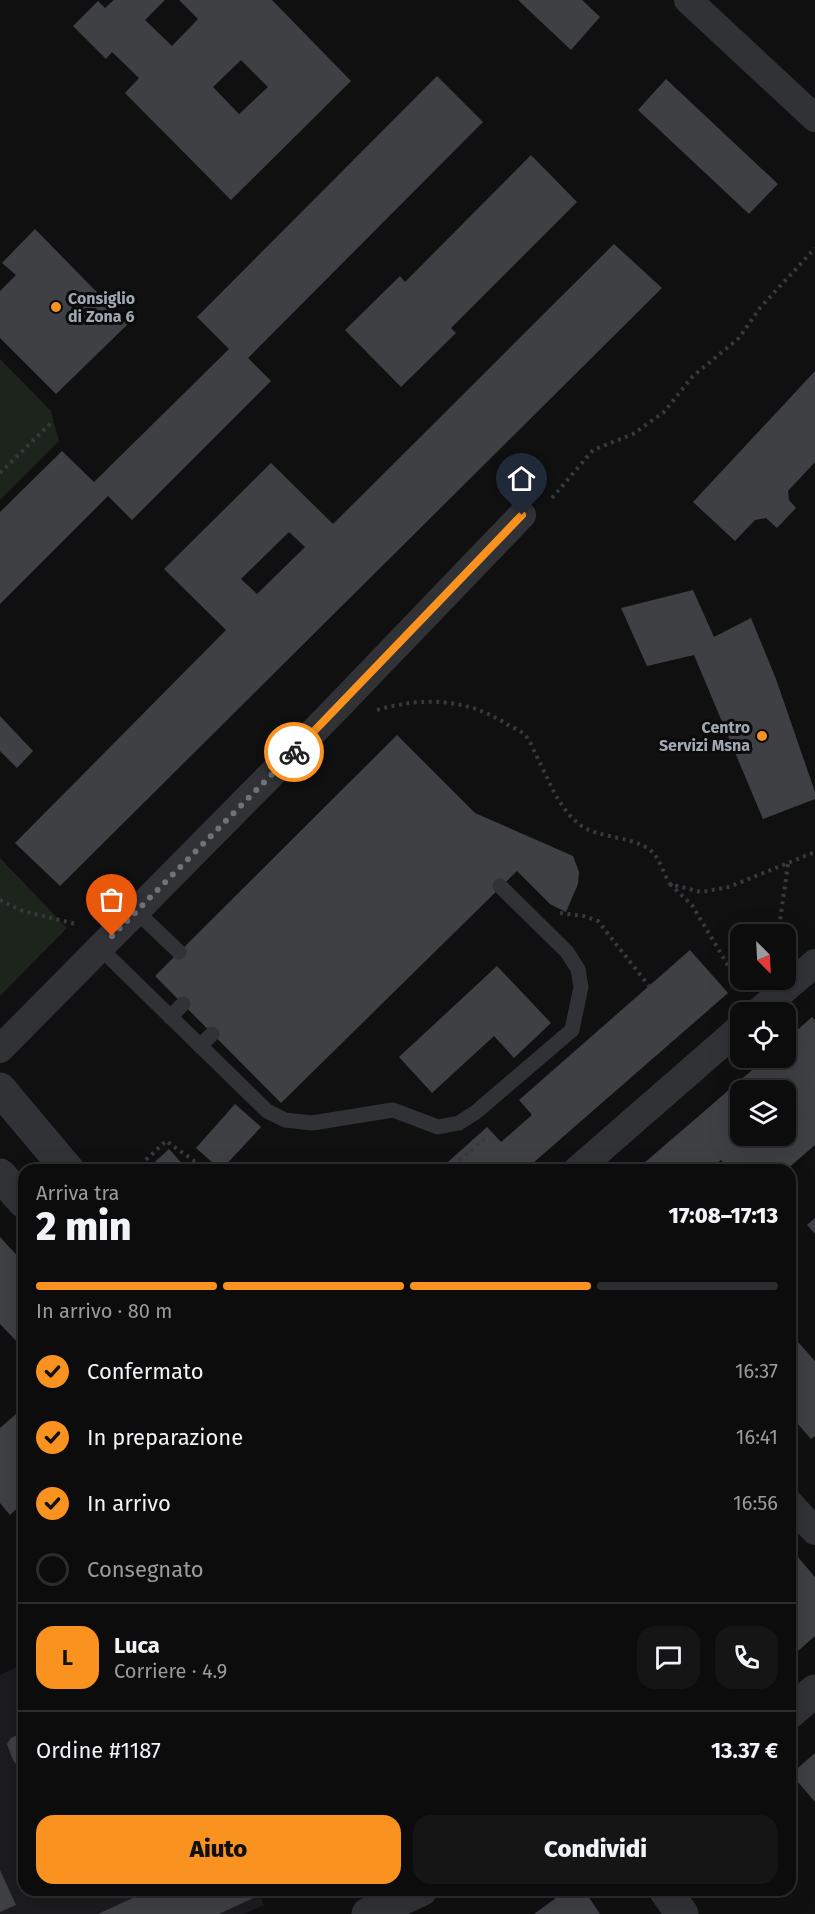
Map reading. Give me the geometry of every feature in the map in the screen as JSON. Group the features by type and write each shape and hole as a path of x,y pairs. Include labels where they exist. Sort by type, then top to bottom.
{"street":[{"path":"688,0 815,118"},
{"path":"0,1049 327,718 522,515"},
{"path":"754,1002 815,963"},
{"path":"584,1164 730,1037"},
{"path":"0,1089 63,1164"},
{"path":"0,1175 18,1195"},
{"path":"796,1510 815,1531"},
{"path":"796,1707 815,1691"},
{"path":"368,1914 408,1896"}],"lane":[{"path":"100,948 200,1046 239,1072 267,1111 285,1120 312,1123 393,1110 438,1127 459,1123 467,1118 572,1030 581,987 578,969 567,952 506,892"},
{"path":"136,911 179,952"},
{"path":"170,1017 183,1004"},
{"path":"200,1046 212,1034"}],"path":[{"path":"552,498 593,450 633,434 664,412 692,377 739,338 760,308 815,248"},
{"path":"0,473 51,423"},
{"path":"370,712 393,705 430,701 471,706 525,735 557,801 580,825 597,833 639,844 655,855 670,884 692,905 748,1002"},
{"path":"670,884 702,892 729,887 815,852"},
{"path":"779,924 788,863"},
{"path":"506,892 550,912 584,916 598,921 649,986"},
{"path":"0,900 23,911 76,924"},
{"path":"455,1164 487,1137"},
{"path":"141,1164 166,1141 199,1164"}],"shaded area":[{"path":"0,359 51,411 59,441 0,500"},
{"path":"0,858 67,928 0,996"},
{"path":"18,1667 18,1896 260,1896 264,1905 244,1914 0,1914 0,1675"}],"building":[{"path":"114,0 165,0 145,20 172,46 198,19 179,0 272,0 351,81 231,200 125,93 139,78 112,52 106,59 73,26 98,1 105,8","holes":["241,60 268,87 239,114 213,87"]},
{"path":"518,0 582,0 600,17 571,50"},
{"path":"437,76 483,122 248,358 271,381 132,520 108,496 0,604 0,512 62,451 94,482 229,349 197,317"},
{"path":"666,79 778,184 749,214 638,110"},
{"path":"531,155 577,202 451,328 456,333 401,387 345,330 400,276 405,282"},
{"name":"Consiglio di Zona 6","path":"35,229 128,324 56,394 0,338 0,291 16,275 2,263"},
{"path":"614,244 662,288 60,886 15,843 226,630 164,569 271,463 333,524","holes":["289,532 305,547 257,594 241,579"]},
{"path":"815,371 815,462 788,491 789,500 796,508 777,528 766,518 755,520 735,541 693,502"},
{"name":"Centro Servizi Msna","path":"693,590 714,637 751,618 776,679 815,792 815,799 763,819 694,655 647,666 621,608"},
{"path":"0,716 33,751 17,768 0,751"},
{"path":"397,735 475,813 573,856 579,872 578,884 566,912 550,904 517,871 281,1103 155,976"},
{"path":"690,950 728,993 532,1164 446,1164 487,1127 501,1142 532,1115 519,1100"},
{"path":"497,966 551,1023 514,1058 494,1036 432,1093 399,1057"},
{"path":"812,1017 815,1020 815,1145 793,1164 724,1164 721,1160 716,1164 643,1164 730,1089 730,1146 796,1146 796,1080 740,1080 754,1068 796,1068 796,1031"},
{"path":"235,1104 261,1127 227,1164 214,1164 196,1148"},
{"path":"169,1149 183,1164 153,1164"},
{"path":"815,1218 815,1234 807,1225"},
{"path":"0,1237 18,1256 18,1343 0,1324"},
{"path":"796,1340 815,1361 815,1436 811,1439 796,1422"},
{"path":"18,1412 18,1508 10,1515 0,1503 0,1428"},
{"path":"796,1555 815,1577 815,1636 796,1653"},
{"path":"18,1735 18,1765 13,1760 7,1744 11,1738"},
{"path":"815,1753 815,1802 796,1780 796,1770"},
{"path":"0,1870 16,1905 0,1912"},
{"path":"137,1896 258,1896 219,1914 98,1914"},
{"path":"559,1896 588,1896 600,1914 534,1914"}],"way so far":[{"path":"112,936 294,752"}],"place":[{"name":"Consiglio di Zona 6","path":"56,307"},
{"name":"Centro Servizi Msna","path":"762,736"}],"route":[{"path":"294,752 522,515"}]}
